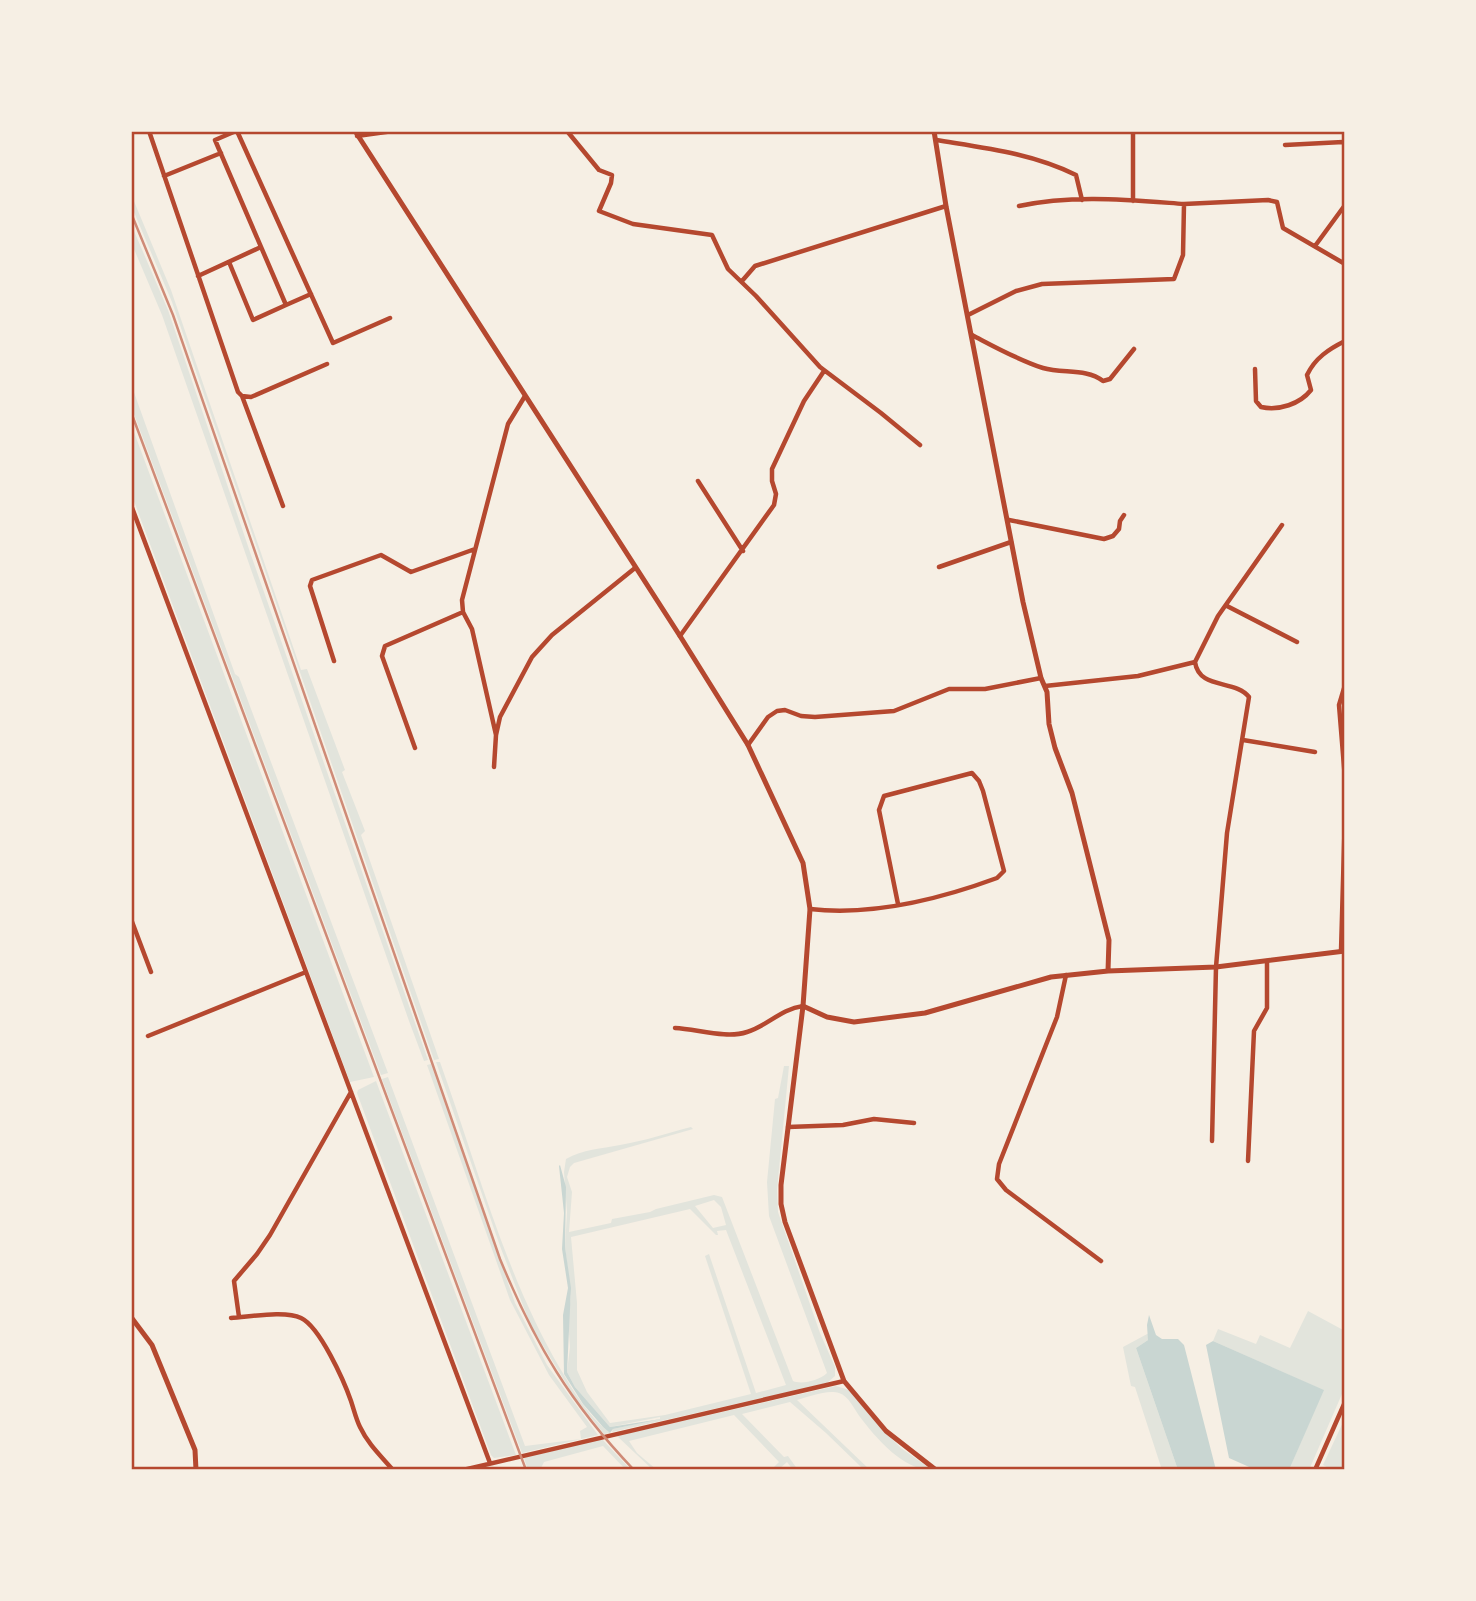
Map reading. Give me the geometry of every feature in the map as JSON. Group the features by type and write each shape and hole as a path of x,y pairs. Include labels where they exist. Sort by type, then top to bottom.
{"street":[{"path":"149,131 235,386 242,396 283,506"},
{"path":"286,305 215,141 236,131 333,342 390,318"},
{"path":"393,131 356,133 748,745 803,863 810,909 803,1006 787,1128 781,1204 785,1222 844,1381 886,1431 936,1470"},
{"path":"567,131 599,170 612,176 599,211 634,224 712,235 728,269 824,370 920,446"},
{"path":"934,131 946,206 1012,542 1045,687 1049,724 1062,770 1072,793 1109,940 1108,971"},
{"path":"1133,131 1133,201"},
{"path":"936,140 1036,158 1059,167 1076,175 1082,200"},
{"path":"1285,145 1343,142 1345,145"},
{"path":"164,176 221,153"},
{"path":"1019,206 1048,200 1184,204 1268,200 1277,202 1283,228 1345,264"},
{"path":"968,315 1016,291 1042,284 1174,279 1183,255 1184,204"},
{"path":"1315,246 1345,205"},
{"path":"742,281 755,266 946,206"},
{"path":"198,275 261,247"},
{"path":"229,262 253,320 311,294"},
{"path":"972,335 1007,354 1038,366 1061,372 1086,373 1103,381 1110,379 1134,349"},
{"path":"1255,369 1256,401 1261,407 1275,408 1290,404 1304,399 1311,390 1307,375 1317,360 1329,349 1345,341"},
{"path":"242,396 251,397 327,364"},
{"path":"680,636 774,505 776,494 772,468 804,401 824,370"},
{"path":"496,734 472,629 463,612 462,600 508,424 526,396"},
{"path":"698,481 743,551"},
{"path":"131,505 490,1463"},
{"path":"1009,520 1104,539 1113,536 1119,529 1119,521 1124,515"},
{"path":"1212,1141 1216,967 1227,833 1249,697 1244,690 1203,678 1196,670 1195,662 1218,616 1282,525"},
{"path":"939,567 1012,542"},
{"path":"334,661 310,586 312,580 381,555 411,572 420,571 475,549"},
{"path":"494,767 500,717 532,657 552,635 635,568"},
{"path":"1227,606 1297,642"},
{"path":"415,748 382,656 385,646 463,612"},
{"path":"1045,687 1138,676 1195,662"},
{"path":"748,745 768,717 777,711 785,710 801,716 815,717 894,711 949,689 985,689 1041,678"},
{"path":"1345,685 1339,705 1345,779"},
{"path":"1243,740 1315,752"},
{"path":"810,909 825,911 898,904 925,901 997,878 1004,872 983,791 979,780 972,773 884,796 879,810 898,904"},
{"path":"675,1028 738,1034 749,1031 791,1008 803,1006 827,1017 854,1022 925,1013 1051,977 1108,971 1216,967 1343,951 1345,813"},
{"path":"131,919 151,972"},
{"path":"1248,1161 1254,1031 1267,1008 1267,961"},
{"path":"148,1036 306,972"},
{"path":"1066,975 1057,1017 999,1164 997,1179 1006,1190 1101,1261"},
{"path":"239,1317 234,1281 270,1235 351,1092"},
{"path":"787,1128 843,1125 874,1119 914,1123"},
{"path":"231,1318 287,1314 299,1316 312,1326 339,1374 366,1439 393,1470"},
{"path":"131,1317 152,1345 195,1450 196,1470"},
{"path":"463,1470 844,1381"},
{"path":"1315,1470 1345,1402"}],"shaded area":[{"path":"131,194 171,290 301,670 307,669 345,770 342,772 365,831 361,835 439,1059 434,1060 172,302 131,205"},
{"path":"131,224 168,310 428,1060 424,1061 409,1021 162,315 131,242"},
{"path":"131,384 235,674 239,677 388,1073 381,1075 131,406"},
{"path":"131,424 374,1077 350,1082 131,493"},
{"path":"436,1062 440,1062 493,1219 541,1334 571,1387 589,1412 610,1433 604,1434 575,1398 531,1326"},
{"path":"431,1064 515,1303 547,1365 598,1435 522,1453 382,1079 388,1077 525,1446 581,1439 580,1431 587,1427 549,1375 510,1300 427,1065"},
{"path":"784,1066 789,1066 777,1190 778,1212 820,1333 835,1367 835,1376 827,1383 612,1432 613,1429 660,1417 610,1427 575,1387 567,1372 571,1296 565,1247 567,1212 564,1172 566,1159 586,1151 691,1127 693,1129 574,1163 567,1177 572,1192 569,1232 714,1195 722,1197 793,1381 811,1381 827,1373 769,1216 767,1182 775,1099 778,1098","holes":["714,1200 721,1207 726,1225 713,1228 695,1206","690,1209 716,1235 717,1231 726,1230 786,1385 756,1393 709,1254 705,1256 751,1394 665,1415 610,1423 587,1392 577,1370 577,1303 571,1237"]},
{"path":"376,1081 516,1455 494,1458 491,1455 357,1093"},
{"path":"560,1165 566,1187 565,1247 571,1288 567,1372 575,1387 610,1427 661,1419 613,1429 610,1433 583,1404 564,1374 563,1315 568,1288 562,1249 564,1213"},
{"path":"1308,1311 1345,1331 1345,1387 1309,1470 1289,1470 1323,1390 1213,1341 1218,1329 1256,1344 1260,1335 1290,1348"},
{"path":"1149,1315 1156,1335 1162,1339 1178,1339 1184,1345 1216,1470 1178,1470 1136,1348 1148,1340"},
{"path":"1149,1333 1148,1340 1136,1348 1178,1470 1162,1470 1135,1387 1131,1386 1123,1347"},
{"path":"1213,1341 1324,1390 1289,1470 1256,1470 1229,1458 1206,1345"},
{"path":"836,1386 849,1390 901,1448 932,1470 921,1469 901,1459 882,1443 843,1395 834,1392 797,1400 870,1470 864,1470 790,1402 742,1414 784,1457 788,1456 798,1470 793,1470 787,1462 778,1470 771,1470 779,1462 734,1415 629,1441 637,1453 657,1470 653,1470 617,1436"},
{"path":"1345,1418 1345,1470 1332,1470 1323,1465"},
{"path":"602,1439 631,1470 626,1470 603,1446 544,1462 540,1470 528,1470 524,1458"}],"railway":[{"path":"131,213 173,315 500,1259 513,1290 556,1371 591,1421 634,1470"},
{"path":"131,412 526,1470"}]}
